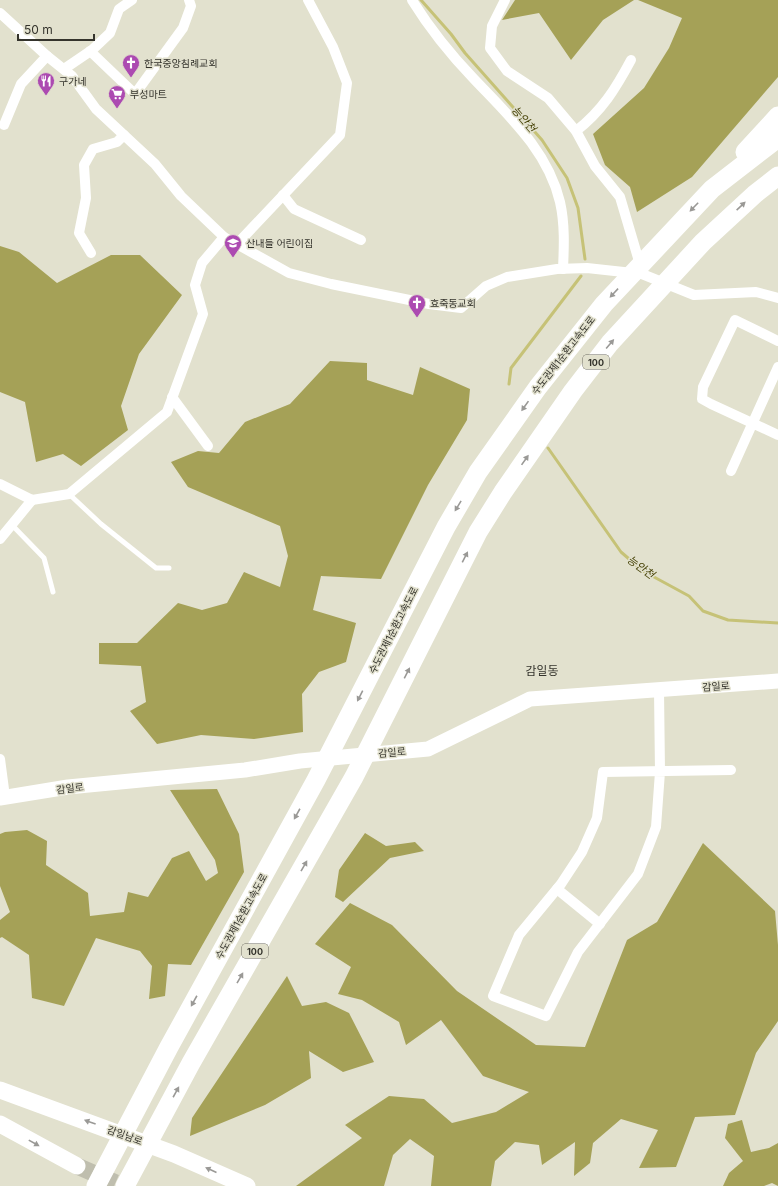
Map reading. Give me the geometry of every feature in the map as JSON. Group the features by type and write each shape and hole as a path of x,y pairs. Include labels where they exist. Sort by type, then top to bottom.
{"highway":[{"path":"712,188 778,116"},
{"name":"수도권제1순환고속도로","path":"96,1186 168,1047 316,780 446,527 478,472 538,387 604,304 712,188 778,138"},
{"name":"100","path":"125,1186 157,1126 354,777 478,532 503,492 573,391 610,343 702,242 755,194 778,176"}],"main road":[{"name":"감일남로","path":"0,1090 174,1154 247,1186"},
{"path":"0,1124 77,1166"}],"street":[{"path":"64,69 90,51 110,33 119,9 132,0"},
{"path":"90,51 135,94 183,28 191,6 190,0"},
{"path":"237,244 340,134 347,83 333,47 308,0"},
{"path":"412,0 440,41 534,144 547,168 560,202 564,242 563,269"},
{"path":"505,0 492,26 490,48 507,71 548,98 576,131 595,166 620,198 642,274"},
{"path":"0,13 47,56 72,76 96,109 155,164 181,196 224,237 289,272 331,284 429,304 461,308 486,286 507,277 563,269 588,268 642,274 694,295 756,292 778,298"},
{"path":"4,125 21,84 47,56"},
{"path":"576,131 590,121 612,94 631,60"},
{"path":"91,253 79,233 86,198 84,165 93,149 117,142 124,134"},
{"path":"283,195 294,209 361,240"},
{"path":"0,484 32,500 69,494 166,412 203,314 196,285 202,263 224,237"},
{"path":"778,340 735,320 703,387 702,399 778,435"},
{"path":"732,471 778,367"},
{"path":"172,397 208,446"},
{"path":"0,539 32,500"},
{"name":"감일로","path":"3,797 68,788 245,770 300,761 428,749 530,700 776,681"},
{"path":"658,690 660,772 656,827 638,874 578,952 546,1016 493,996 519,935 557,889 582,852 597,818 603,772 660,772 731,770"},
{"path":"0,759 3,797"},
{"path":"557,889 600,924"}],"lane":[{"path":"69,494 100,524 156,568 170,568"},
{"path":"12,526 44,558 54,592"}],"shaded area":[{"path":"515,0 634,0 603,20 571,60 539,13 502,20"},
{"path":"638,0 778,0 778,77 692,177 637,212 630,187 605,165 593,134 644,88 669,48 682,18"},
{"path":"0,246 19,252 57,283 111,255 140,255 182,295 139,354 121,406 128,430 81,466 63,454 36,462 25,402 0,392"},
{"path":"330,361 367,363 367,380 413,395 420,367 470,389 467,420 428,485 381,579 321,576 313,610 356,623 346,662 319,672 302,694 303,732 254,739 201,735 157,744 130,711 146,702 141,666 99,664 99,643 137,643 178,603 202,610 227,603 244,572 280,587 288,556 280,526 188,487 171,462 198,451 219,453 245,422 290,404"},
{"path":"217,789 239,834 244,872 191,965 168,964 165,996 149,999 152,966 140,951 96,938 64,1006 32,998 29,955 2,937 0,938 0,920 10,912 0,886 0,834 5,832 27,830 47,841 46,865 88,893 90,916 124,912 128,892 148,897 172,858 189,851 206,881 218,873 215,860 170,790"},
{"path":"365,833 386,846 415,842 424,851 390,858 343,902 335,897 339,870"},
{"path":"703,843 775,911 778,945 778,1021 756,1053 735,1115 695,1117 676,1167 639,1168 658,1130 621,1119 593,1143 590,1163 574,1176 575,1142 542,1165 539,1145 515,1142 495,1161 491,1186 431,1186 434,1156 410,1139 393,1155 384,1186 296,1186 362,1138 345,1125 389,1096 424,1099 452,1123 496,1112 529,1092 483,1076 441,1020 406,1045 399,1022 362,1000 338,994 351,967 315,944 350,903 392,925 457,991 536,1045 585,1047 627,940 657,922"},
{"path":"287,976 302,1006 326,1002 349,1013 374,1062 343,1072 309,1051 311,1078 265,1105 190,1136 192,1118"},
{"path":"742,1120 751,1152 769,1148 778,1143 778,1186 772,1183 764,1186 723,1186 729,1173 743,1161 725,1138 728,1124"}],"waterway":[{"name":"능안천","path":"421,0 451,34 465,53 542,140 567,178 578,208 585,259"},
{"name":"능안천","path":"509,384 511,368 581,276"},
{"name":"능안천","path":"548,448 621,552 643,571 689,596 703,611 728,620 778,623"}],"tunnel":[{"path":"77,1166 123,1186"}],"place":[{"name":"한국중앙침례교회","path":"131,78"},
{"name":"구가네","path":"46,96"},
{"name":"부성마트","path":"117,109"},
{"name":"산내들 어린이집","path":"233,258"},
{"name":"효죽동교회","path":"417,318"}],"district":[{"name":"감일동","path":"542,670"}]}
